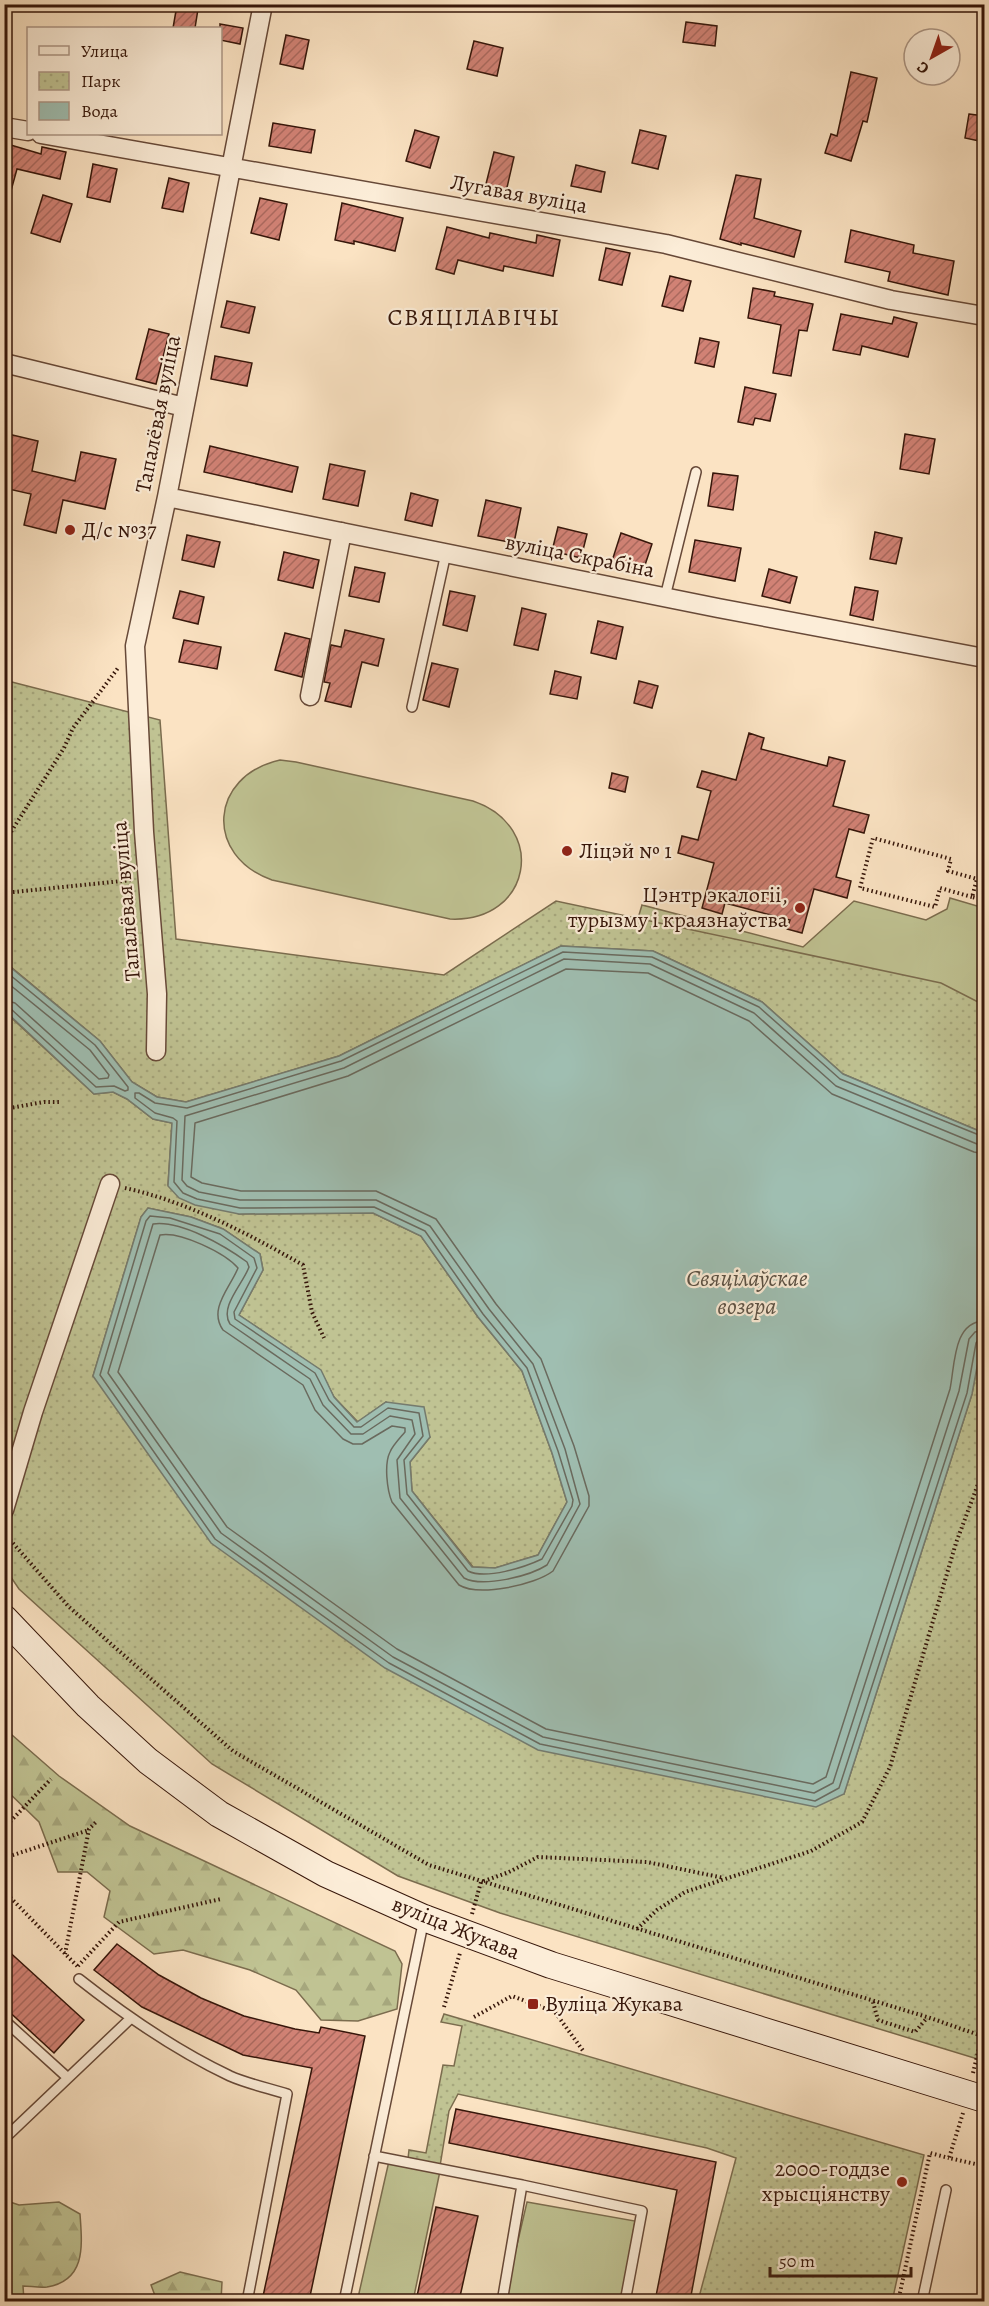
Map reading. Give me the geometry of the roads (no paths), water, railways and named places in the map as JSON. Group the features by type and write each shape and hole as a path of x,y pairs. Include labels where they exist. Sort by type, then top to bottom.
{"street":[{"name":"Тапалёвая вуліца","path":"156,1051 158,994 148,879 135,646 167,497 263,4"},
{"path":"4,127 27,131"},
{"name":"Лугавая вуліца","path":"47,135 666,244 891,300 984,316"},
{"path":"4,363 184,407"},
{"name":"вуліца Скрабіна","path":"167,497 665,597 984,657"},
{"path":"310,696 342,532"},
{"path":"4,1510 37,1401 110,1184"},
{"name":"вуліца Жукава","path":"4,1618 88,1706 148,1761 219,1814 326,1874 424,1918 551,1965 984,2099"}],"lane":[{"path":"665,597 696,472"},
{"path":"412,707 446,553"},
{"path":"344,2301 424,1918"},
{"path":"79,1979 130,2019 232,2076 287,2094 247,2301"},
{"path":"4,2139 130,2019"},
{"path":"4,2020 68,2078"},
{"path":"374,2156 642,2211 625,2301"},
{"path":"502,2301 522,2185"},
{"path":"922,2301 946,2190"}],"water":[{"name":"Свяцілаўскае возера","path":"561,946 653,951 762,1002 843,1074 984,1133 984,1329 972,1394 844,1794 816,1807 538,1750 385,1668 211,1543 93,1376 141,1217 148,1208 191,1217 223,1229 260,1254 263,1270 239,1315 321,1370 334,1397 357,1422 386,1402 424,1407 430,1437 410,1462 412,1491 472,1567 495,1568 538,1555 567,1502 522,1371 478,1317 421,1236 373,1213 239,1214 195,1205 179,1198 168,1186 172,1123 153,1119 127,1099 113,1092 94,1094 5,1011 4,962 100,1041 132,1082 157,1097 186,1102 339,1056"}],"place":[{"name":"Д/с №37","path":"70,530"},
{"name":"Ліцэй № 1","path":"567,851"},
{"name":"Цэнтр экалогіі, турызму і краязнаўства","path":"800,908"},
{"name":"Вуліца Жукава","path":"533,2004"},
{"name":"2000-годдзе хрысціянству","path":"902,2182"}],"district":[{"name":"СВЯЦІЛАВІЧЫ","path":"474,317"}]}
